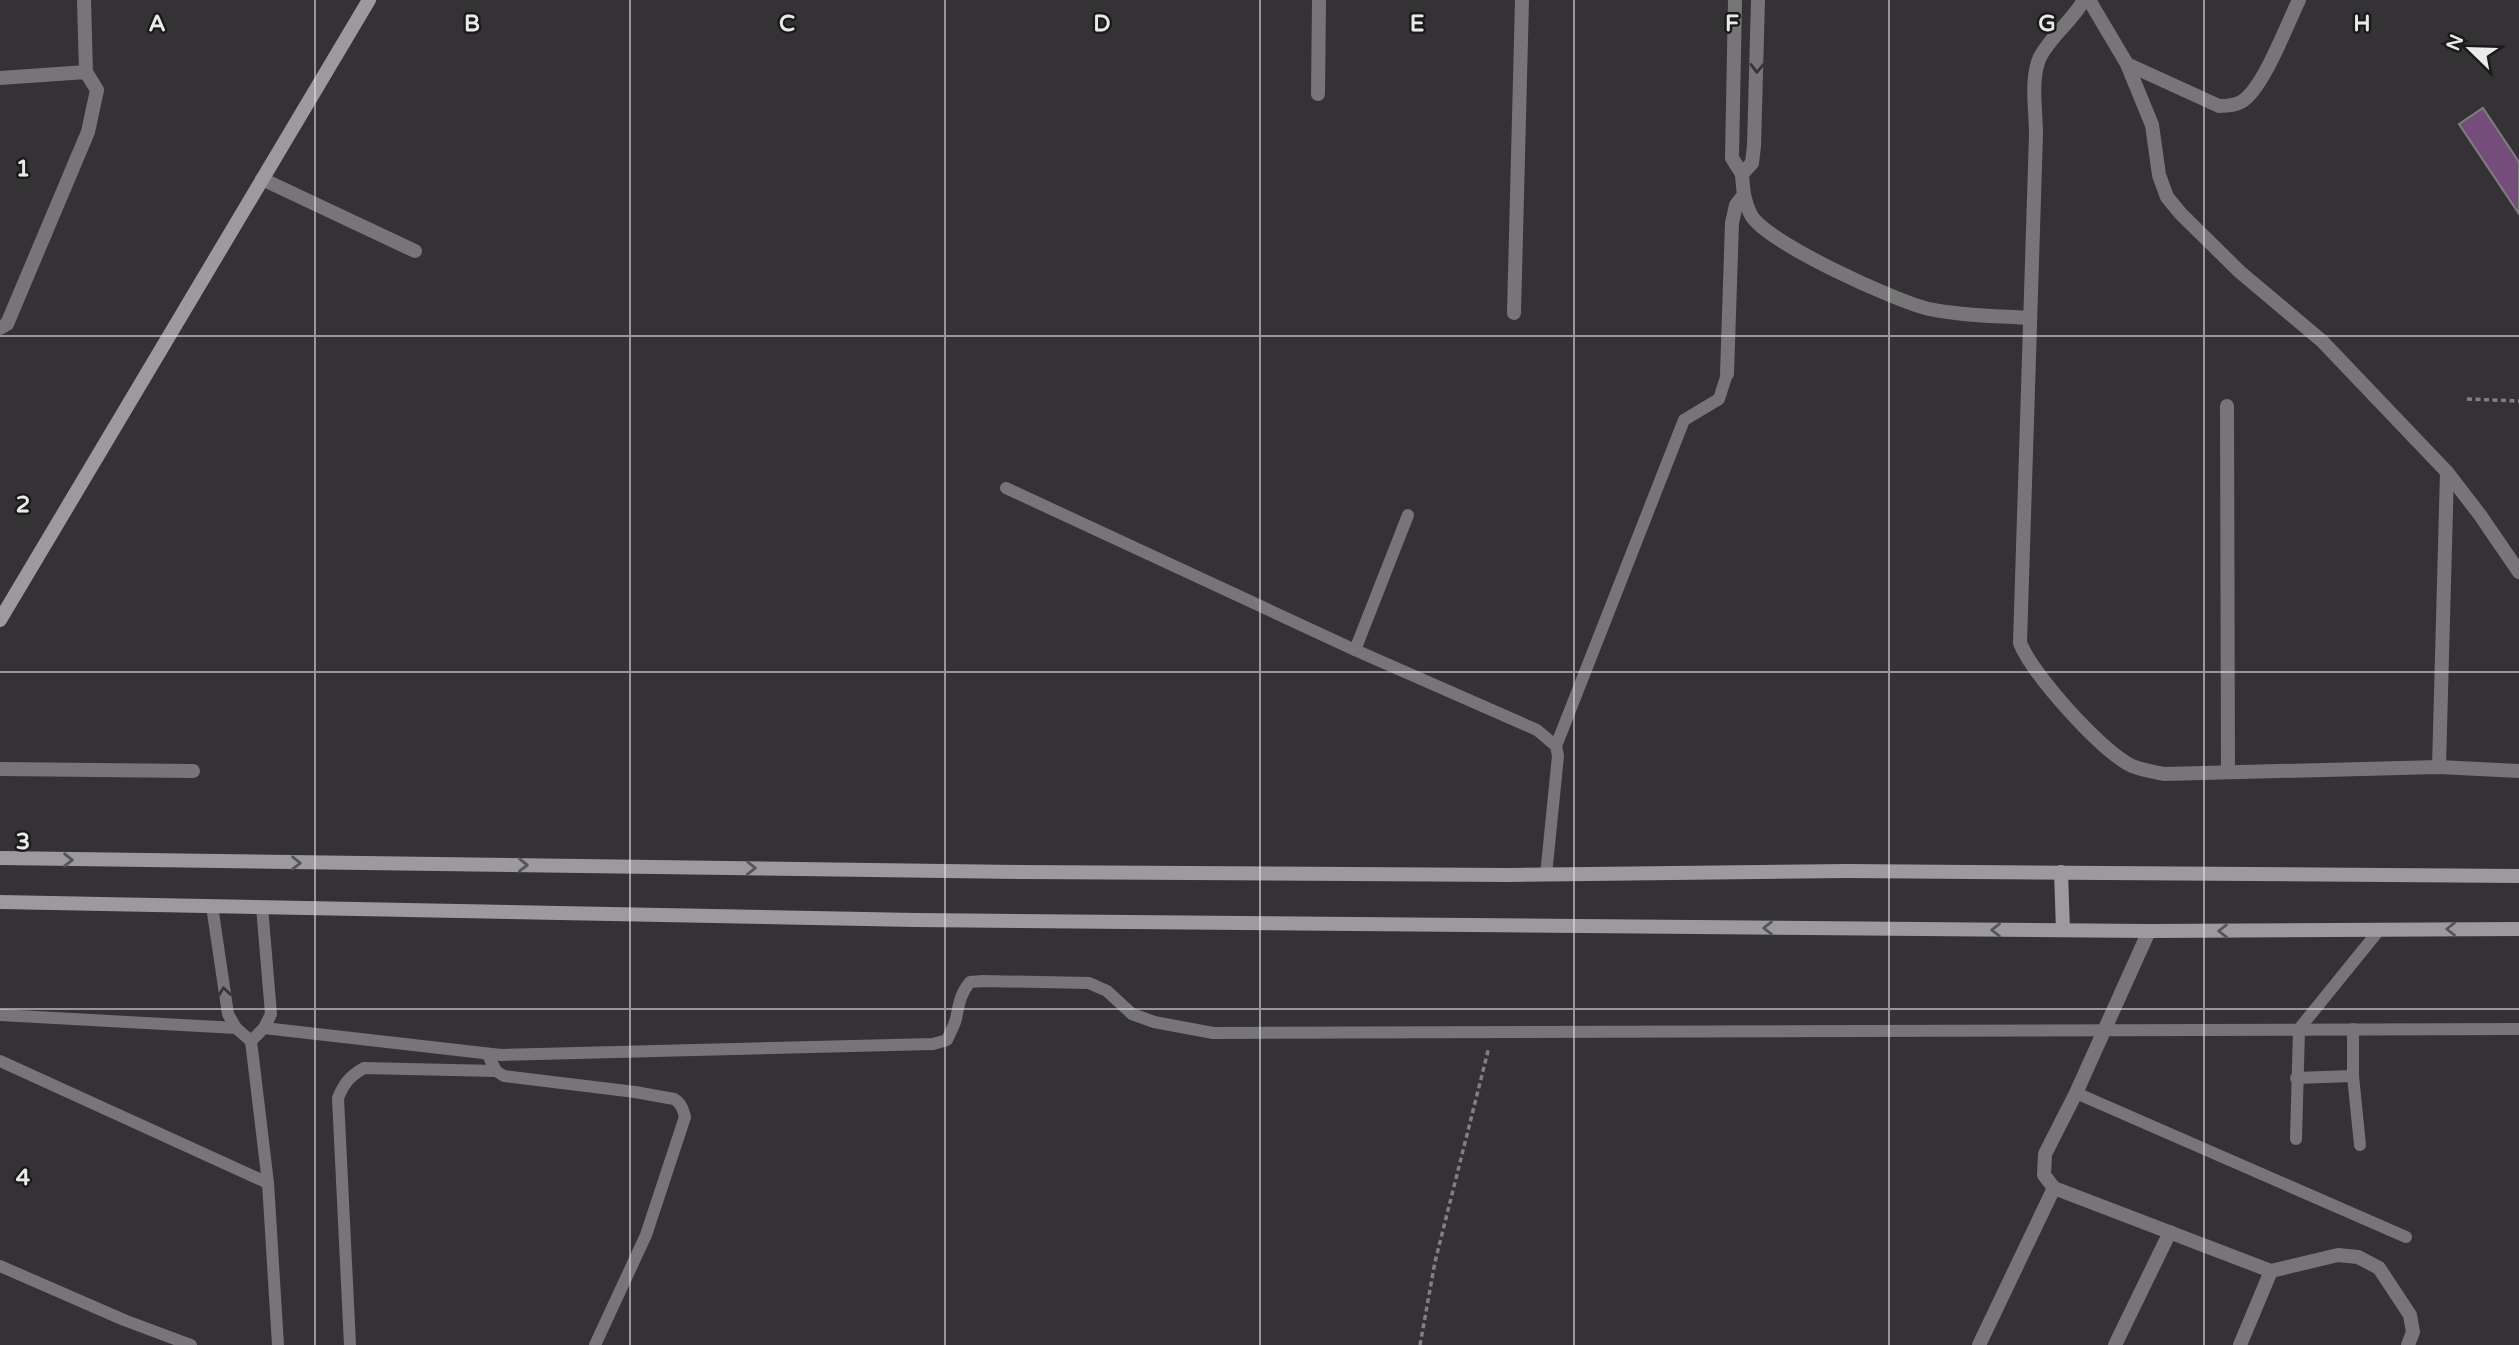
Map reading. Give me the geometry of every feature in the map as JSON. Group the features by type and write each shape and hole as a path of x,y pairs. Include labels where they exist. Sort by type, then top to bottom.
{"street":[{"path":"0,328 7,324 88,132 97,90 86,72 84,0"},
{"path":"0,620 369,0"},
{"path":"1318,94 1320,0"},
{"path":"1514,313 1522,0"},
{"path":"1735,0 1732,158 1742,174 1743,196 1752,217 1822,263 1895,298 1959,314 2031,318"},
{"path":"1742,174 1752,163 1754,146 1758,0"},
{"path":"2519,572 2447,471 2322,341 2240,272 2180,214 2167,197 2159,175 2152,125 2127,64 2086,0 2040,56 2035,74 2036,134 2020,643 2026,659 2043,682 2102,743 2132,766 2164,774 2439,767 2519,771"},
{"path":"2127,64 2219,106 2241,103 2255,90 2299,0"},
{"path":"0,78 86,72"},
{"path":"262,179 415,251"},
{"path":"1727,374 1732,223 1736,205 1743,196"},
{"path":"2227,406 2228,772"},
{"path":"2439,767 2447,471"},
{"path":"0,769 193,771"},
{"path":"0,858 1022,872 1546,874 1847,871 2519,876"},
{"path":"2061,872 2063,930"},
{"path":"0,902 902,920 2149,931 2519,929"},
{"path":"2149,931 2076,1093 2045,1154 2044,1175 2054,1188 2271,1271 2339,1255 2358,1257 2379,1268 2410,1315 2413,1332 2408,1345"},
{"path":"1979,1345 2054,1188"},
{"path":"2115,1345 2170,1232"},
{"path":"2240,1345 2271,1271"}],"lane":[{"path":"1546,874 1558,756 1556,746 1684,420 1719,399 1727,374"},
{"path":"1006,488 1354,650 1537,730 1556,746"},
{"path":"1354,650 1408,515"},
{"path":"212,906 228,1014 236,1028 251,1041 268,1183 278,1345"},
{"path":"251,1041 264,1028 271,1014 262,907"},
{"path":"2296,1139 2299,1029 2380,929"},
{"path":"264,1028 488,1055 933,1044 947,1040 956,1020 958,1002 970,982 1090,983 1107,991 1132,1014 1170,1027 1213,1033 2519,1029"},
{"path":"0,1015 236,1028"},
{"path":"2353,1029 2353,1076 2360,1145"},
{"path":"488,1055 496,1071"},
{"path":"0,1061 268,1183"},
{"path":"350,1345 338,1098 343,1085 353,1074 364,1069 496,1071 517,1079 635,1092 679,1102 685,1117 646,1235 595,1345"},
{"path":"2296,1078 2353,1076"},
{"path":"2076,1093 2406,1237"},
{"path":"0,1266 124,1320 191,1345"}],"path":[{"path":"2467,399 2519,401"},
{"path":"1420,1345 1435,1262 1493,1032"}],"building":[{"path":"2483,108 2519,162 2519,214 2459,124"}]}
